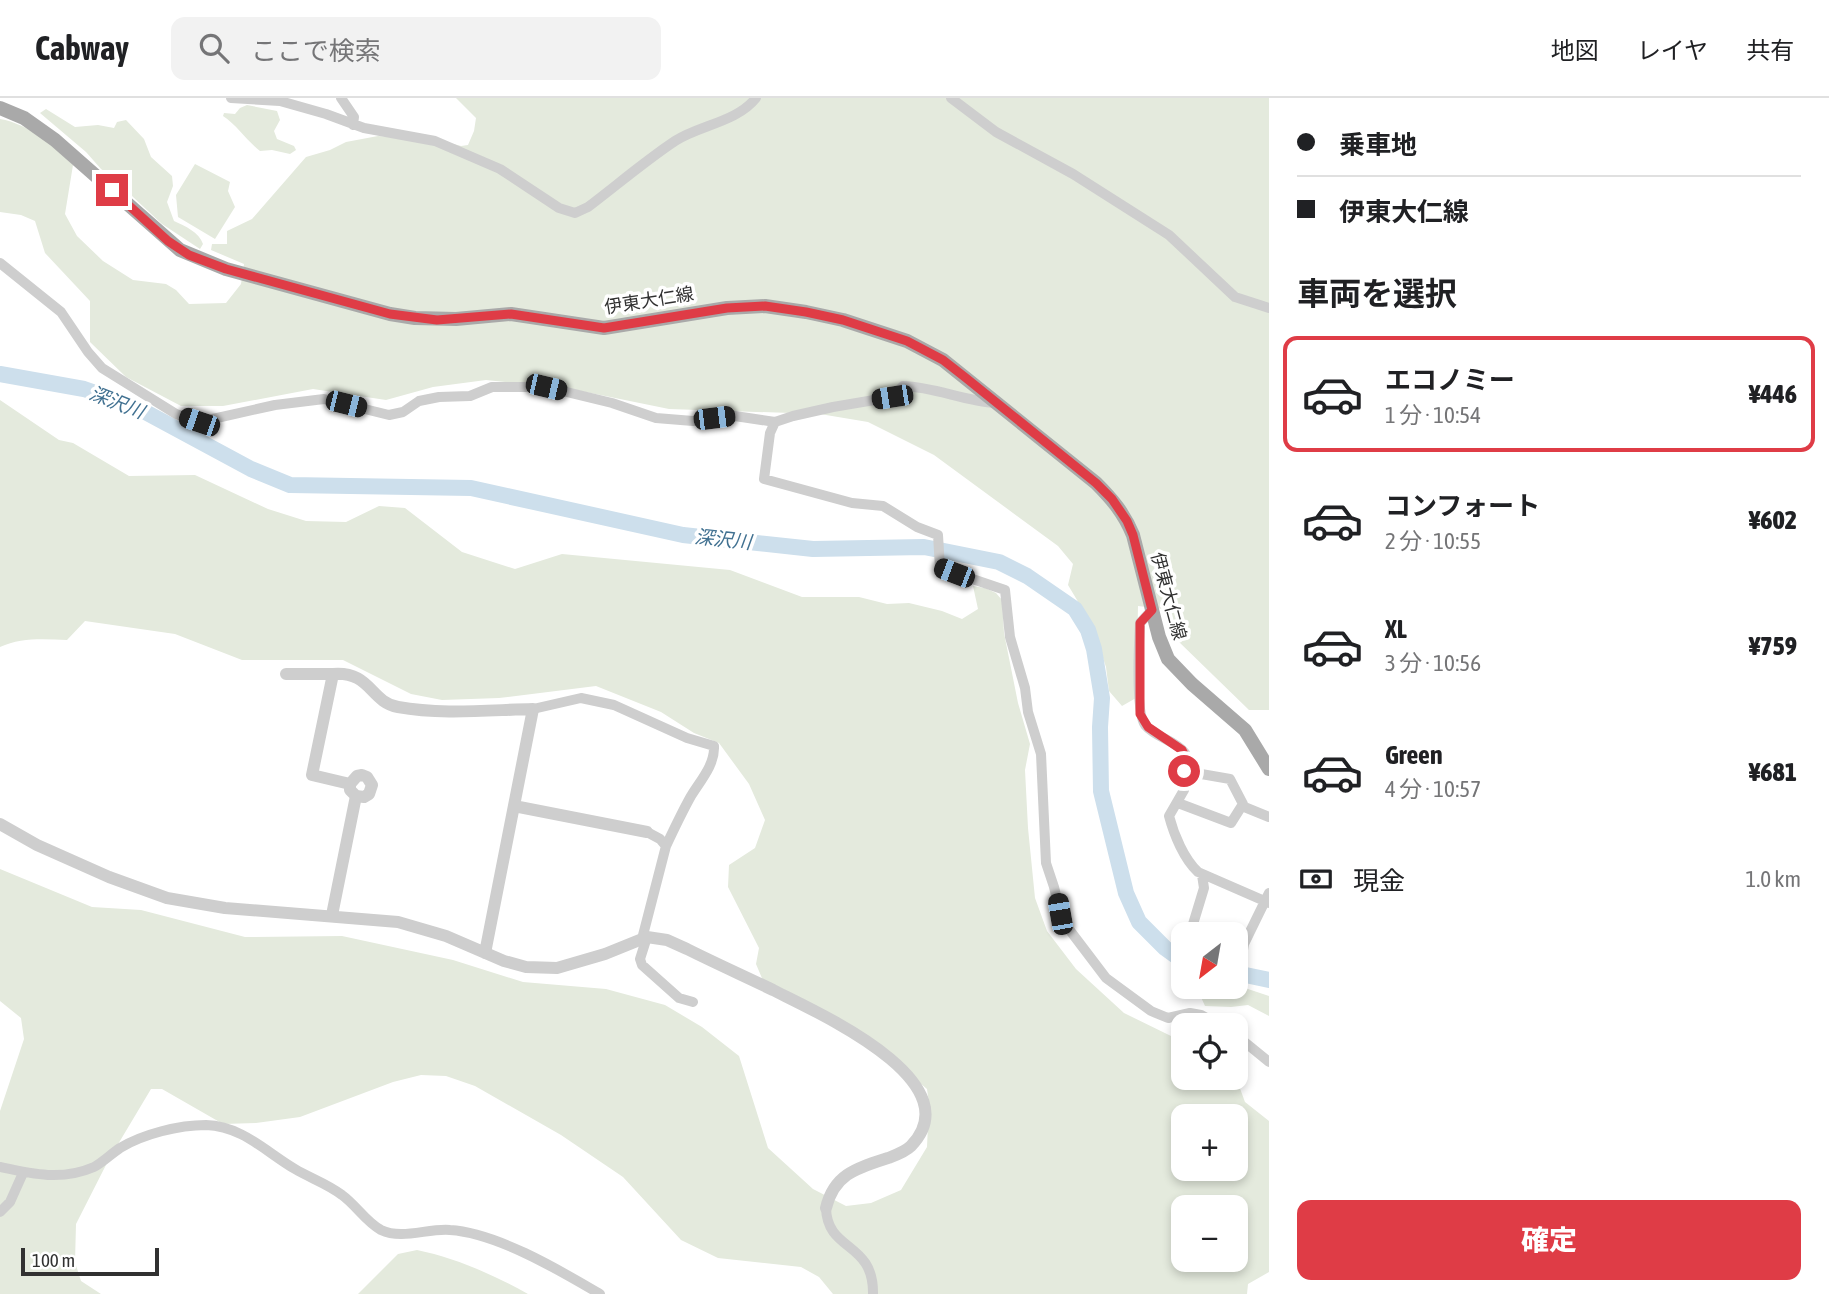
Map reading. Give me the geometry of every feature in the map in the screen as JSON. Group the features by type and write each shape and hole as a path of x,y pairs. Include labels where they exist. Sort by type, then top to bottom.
{"main road":[{"name":"伊東大仁線","path":"0,108 24,118 55,140 180,250 226,269 390,314 415,318 456,319 511,314 604,328 674,315 748,307 806,312 878,331 917,345 943,360 997,403 1096,483 1117,505 1133,535 1162,648 1168,659 1192,684 1245,730 1269,769"}],"street":[{"path":"231,98 280,101 353,125 435,141 500,169 559,208 575,213 588,207 678,139 737,113 756,98"},
{"path":"341,98 354,117 353,125"},
{"path":"951,98 996,132 1073,174 1159,228 1235,297 1269,308"},
{"path":"0,263 61,313 102,368 176,414 199,422 275,405 324,399 388,415 403,412 419,401 470,396 492,387 546,387 612,403 656,418 693,421 735,416 775,422 820,410 892,397 903,386 978,402 997,403"},
{"path":"775,422 770,433 764,480 852,503 883,506 917,527 939,535 939,565 1006,590 1010,637 1026,688 1028,712 1041,754 1046,863 1062,920 1106,978 1151,1011 1161,1017 1171,1017"},
{"path":"1152,610 1140,623 1140,714 1148,727 1182,750 1185,756 1184,790 1170,812 1171,824 1192,866 1202,875 1268,899 1248,936"},
{"path":"286,674 356,676 387,702 399,707 442,710 533,709 581,698 614,705 687,738 714,746 715,754 666,846 640,959 642,965 679,998 693,1002"},
{"path":"332,915 353,790 312,775 333,674"},
{"path":"485,953 533,709"},
{"path":"1178,803 1231,823 1243,803 1230,779 1184,771"},
{"path":"514,806 647,832 666,846"},
{"path":"1242,806 1269,817"},
{"path":"0,824 37,845 109,877 167,898 225,908 398,922 419,927 526,967 557,968 605,954 644,938 667,940 829,1018 876,1046 914,1083 921,1095 925,1114 924,1125 908,1149 845,1175 834,1186 826,1208 826,1218 833,1233 868,1265 873,1294"},
{"path":"1194,922 1204,888 1202,875"},
{"path":"1248,1045 1269,1062"},
{"path":"0,1167 40,1175 69,1174 97,1165 120,1148 141,1139 182,1128 223,1126 258,1143 286,1164 340,1193 373,1225 385,1231 401,1234 450,1230 494,1240 560,1271 600,1294"},
{"path":"0,1212 10,1202 23,1173"}],"shaded area":[{"path":"456,98 1269,98 1269,710 1249,710 1177,640 1163,609 1138,606 1136,698 1122,706 1109,691 1106,667 1092,625 1068,585 1073,564 1058,546 934,455 868,422 820,414 669,409 571,389 486,380 433,387 386,400 313,389 223,406 181,406 126,377 90,342 90,301 45,253 35,221 21,215 0,212 0,119 30,130 73,165 65,214 77,236 103,261 133,280 166,284 189,304 226,303 241,284 244,264 211,250 212,244 227,244 227,231 252,219 306,157 346,142 378,136 468,145 476,118"},
{"path":"247,105 277,111 280,120 274,131 277,139 294,146 296,150 290,154 272,150 260,151 223,116 224,113 235,114"},
{"path":"46,109 75,127 98,125 114,128 117,122 126,120 144,139 151,157 172,176 173,186 167,202 174,221 198,236 203,244 200,249 162,224 123,185 101,169 86,152 40,113"},
{"path":"195,164 230,182 228,191 235,207 215,239 178,217 176,195"},
{"path":"0,400 59,440 73,443 129,476 195,475 268,509 306,521 346,522 379,506 405,508 462,552 515,569 562,554 730,570 802,597 859,597 887,604 909,603 962,619 978,609 973,586 996,593 1002,600 1004,633 1018,703 1030,744 1025,770 1028,828 1035,898 1047,931 1076,969 1124,1013 1171,1036 1171,1090 1241,1090 1248,1104 1171,1104 1171,1181 1248,1181 1248,1104 1269,1121 1269,1272 1248,1284 1247,1294 833,1294 819,1277 801,1267 718,1258 681,1240 623,1177 561,1135 475,1086 446,1076 421,1075 393,1082 300,1117 256,1123 223,1124 162,1089 151,1089 108,1161 76,1224 75,1262 81,1281 101,1294 0,1294 0,1111 24,1039 21,1018 0,1001 0,869 92,907 141,910 245,937 342,936 453,960 523,982 606,989 665,1005 702,1027 739,1056 768,1148 813,1189 846,1206 871,1203 901,1190 927,1147 929,1103 927,1089 882,1051 764,983 756,964 759,948 728,887 729,865 755,848 765,820 749,784 719,743 694,733 661,712 596,686 499,698 442,700 411,694 343,660 242,660 175,634 85,621 67,640 25,640 0,647"},
{"path":"1248,989 1269,996 1269,1016 1248,1005 1205,1006 1202,999 1248,999"},
{"path":"417,1250 474,1268 528,1294 358,1294 398,1254"}],"waterway":[{"name":"深沢川","path":"0,374 84,389 136,407 251,469 290,485 471,488 683,535 813,549 924,547 999,562 1027,576 1075,609 1088,630 1102,698 1101,791 1126,893 1139,922 1171,952"},
{"name":"深沢川","path":"1248,976 1269,980"}],"route":[{"path":"112,190 168,241 189,255 226,269 390,314 437,320 511,314 604,328 674,315 765,306 843,320 889,334 927,350 966,378 1096,483 1121,511 1133,535 1152,610 1140,623 1140,714 1152,731 1179,746 1185,753 1184,771"}]}
